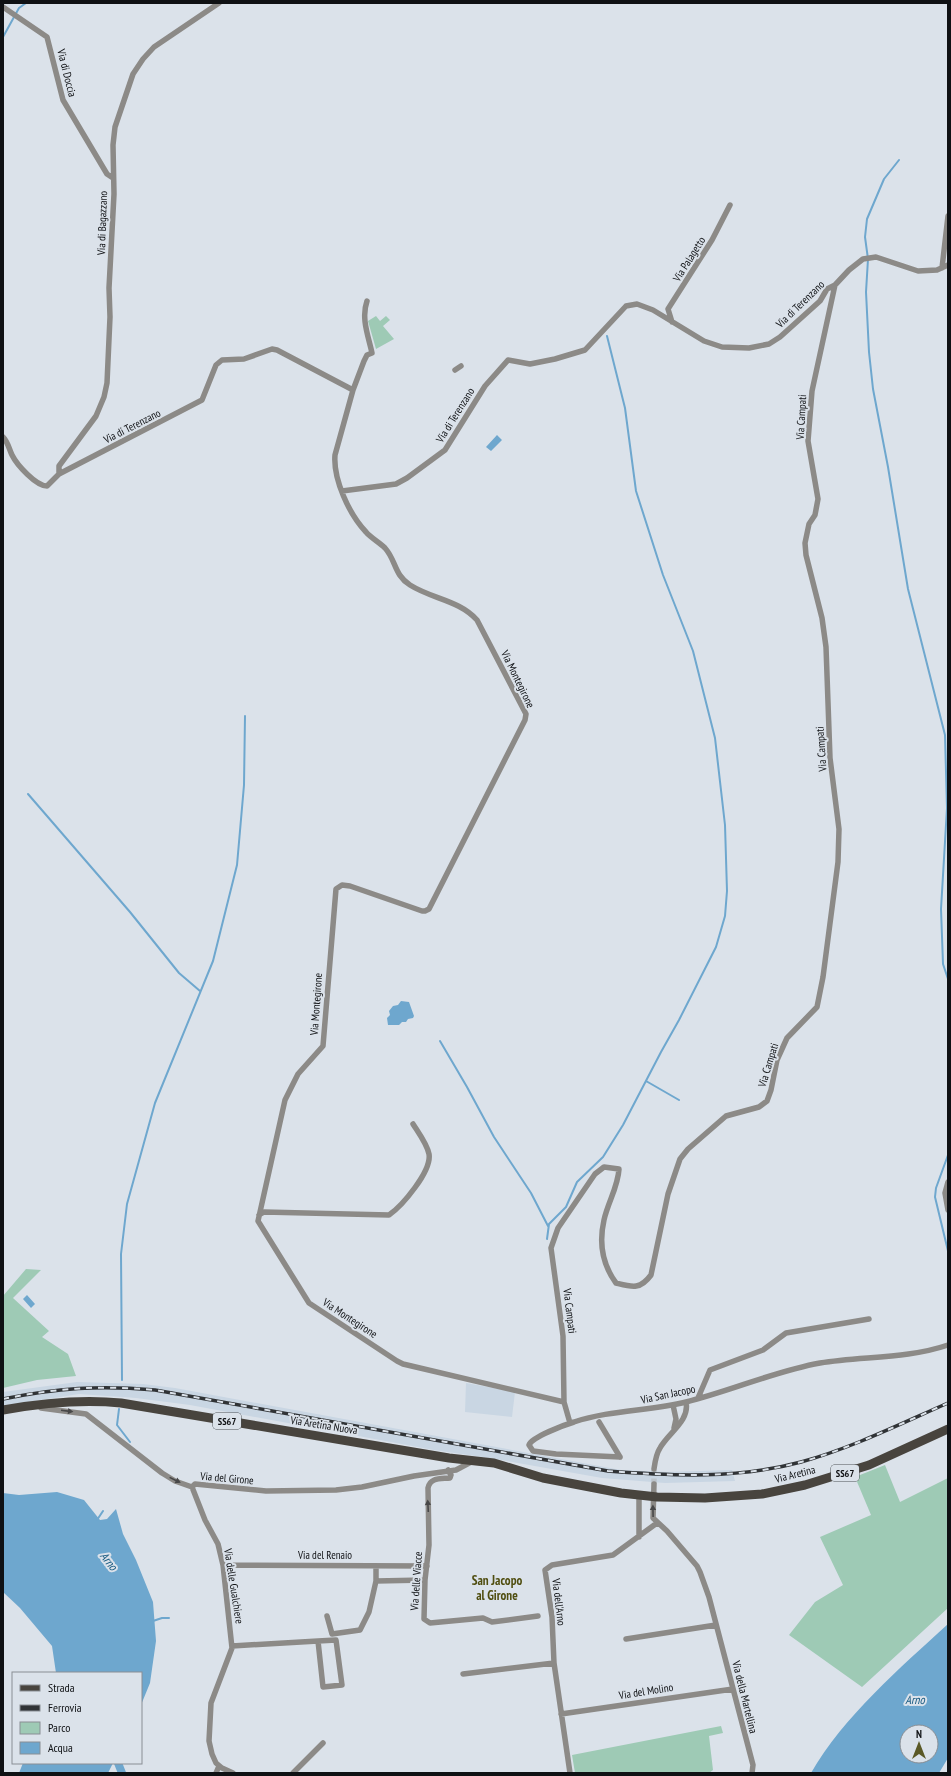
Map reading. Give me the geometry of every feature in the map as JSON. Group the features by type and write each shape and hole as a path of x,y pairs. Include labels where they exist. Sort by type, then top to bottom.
{"main road":[{"name":"Via Aretina Nuova","path":"3,1410 72,1401 91,1400 115,1403 449,1458 494,1463 543,1478 639,1496"},
{"name":"Via Aretina","path":"639,1496 700,1498 762,1494 798,1487 869,1465 948,1429"}],"street":[{"name":"Via di Bagazzano","path":"59,474 59,466 96,416 104,397 107,383 110,316 109,288 114,202 113,145 115,127 136,69 142,59 154,47 220,3"},
{"name":"Via di Doccia","path":"3,7 47,37 63,100 107,174 113,178"},
{"name":"Via Palagetto","path":"668,309 712,240 730,205"},
{"path":"942,268 948,216"},
{"name":"Via di Terenzano","path":"342,491 396,484 407,478 445,450 485,386 508,360 519,364 530,364 555,359 585,350 626,306 637,304 656,312 704,341 722,347 749,348 769,344 780,337 820,301 827,289 835,285 849,270 864,259 876,257 918,271 931,271 948,266"},
{"name":"Via Campati","path":"570,1423 564,1402 563,1336 551,1248 558,1228 595,1174 604,1167 619,1169 617,1184 604,1220 602,1248 606,1266 616,1283 637,1286 644,1284 651,1275 668,1194 680,1159 688,1149 726,1116 759,1107 767,1101 771,1090 777,1060 787,1038 817,1007 823,977 837,870 839,829 830,758 826,647 822,618 806,555 805,543 809,524 815,515 818,499 808,441 812,391 835,285"},
{"path":"342,491 334,464 335,454 353,390 367,355 372,353 364,318 364,311 367,301"},
{"path":"656,312 668,309 672,323"},
{"name":"Via di Terenzano","path":"59,474 202,400 216,366 222,360 244,359 272,349 277,350 353,390"},
{"path":"517,367 530,364"},
{"path":"455,370 461,366"},
{"path":"3,438 12,456 23,470 41,486 47,486 59,474"},
{"name":"Via Montegirone","path":"342,491 356,520 366,533 385,548 400,578 418,589 459,606 469,612 477,620 525,710 525,720 429,909 422,911 350,886 342,885 336,889 323,1046 298,1074 285,1100 258,1221 309,1303 397,1361 403,1364 564,1402"},
{"path":"259,1215 264,1212 389,1215 407,1198 429,1161 429,1154 413,1124"},
{"path":"948,1182 945,1193 948,1210"},
{"path":"698,1398 710,1370 763,1350 786,1333 870,1319"},
{"name":"Via San Jacopo","path":"599,1422 620,1457 535,1452 530,1449 529,1443 533,1439 570,1423 595,1416 686,1402 800,1367 822,1363 926,1352 948,1345"},
{"path":"654,1469 658,1450 685,1415 686,1402"},
{"path":"673,1405 676,1420 673,1430"},
{"name":"Via del Girone","path":"28,1406 86,1414 162,1473 175,1481 192,1487 196,1484 273,1492 336,1490 362,1487 461,1468 473,1461"},
{"path":"448,1470 449,1458"},
{"name":"Via delle Viacce","path":"448,1470 451,1475 450,1478 432,1480 428,1484 429,1545 425,1580 424,1619 430,1623 483,1618 492,1622 538,1616"},
{"path":"639,1537 658,1523 652,1517 654,1484"},
{"name":"Via delle Gualchiere","path":"192,1487 205,1520 218,1544 223,1565 232,1646 210,1708 210,1747 214,1761 219,1766"},
{"path":"639,1496 639,1537"},
{"name":"Via della Martellina","path":"658,1523 700,1570 709,1597 753,1765 752,1773"},
{"name":"Via dell'Arno","path":"570,1773 554,1663 552,1616 545,1570 552,1565 613,1555 639,1537"},
{"name":"Via del Renaio","path":"223,1565 427,1566"},
{"path":"327,1616 332,1634 360,1630 369,1612 376,1580 376,1566"},
{"path":"376,1580 425,1580"},
{"path":"626,1639 716,1625"},
{"path":"232,1646 318,1641 336,1640 342,1684 323,1687 318,1641"},
{"path":"463,1674 554,1663"},
{"name":"Via del Molino","path":"561,1714 733,1688"},
{"path":"292,1773 323,1743"},
{"path":"216,1773 219,1766 233,1773"}],"shaded area":[{"path":"77,1382 143,1384 175,1388 621,1470 667,1472 732,1470 735,1481 665,1483 602,1478 496,1459 434,1450 190,1405 136,1398 79,1394 3,1406 3,1392"},
{"path":"466,1383 515,1392 512,1417 465,1412"}],"green space":[{"path":"376,316 380,321 386,316 390,320 383,326 394,339 376,349 368,321"},
{"path":"26,1269 41,1270 13,1298 49,1331 42,1337 68,1354 76,1376 37,1380 3,1388 3,1296"},
{"path":"885,1465 900,1502 948,1478 948,1608 862,1687 789,1635 815,1602 843,1585 820,1537 871,1515 855,1477"},
{"path":"721,1726 723,1733 709,1736 713,1770 709,1773 575,1773 572,1755"}],"water":[{"path":"497,435 502,440 491,451 486,447"},
{"path":"401,1001 409,1002 414,1016 413,1018 408,1019 406,1022 402,1022 399,1025 388,1025 387,1018 390,1015 389,1011 393,1006 398,1005"},
{"path":"27,1295 35,1304 31,1308 23,1299"},
{"path":"57,1492 84,1500 100,1520 107,1519 116,1509 123,1534 136,1560 153,1602 156,1641 150,1683 142,1703 142,1672 56,1672 52,1646 20,1608 3,1592 3,1493 19,1495"},
{"name":"Arno","path":"948,1624 948,1758 939,1773 811,1773 824,1752 856,1712 892,1675"},
{"path":"23,1764 112,1764 108,1773 19,1773"}],"waterway":[{"path":"3,37 19,8 26,3"},
{"path":"899,160 884,179 867,219 865,237 868,259 866,292 869,352 873,389 888,467 908,589 945,735 947,808 941,909 943,964 948,979"},
{"path":"547,1239 549,1224 566,1207 577,1182 603,1157 623,1125 679,1020 716,947 725,916 727,891 725,825 715,738 693,651 663,575 636,491 625,408 607,336"},
{"path":"122,1380 121,1254 127,1204 155,1103 213,961 237,865 244,785 245,716"},
{"path":"28,794 130,912 179,973 200,991"},
{"path":"440,1041 494,1137 531,1193 548,1226"},
{"path":"646,1081 679,1100"},
{"path":"948,1155 936,1188 935,1197 948,1251"},
{"path":"119,1409 117,1425 130,1442"},
{"path":"97,1520 103,1511"},
{"path":"153,1621 162,1618 169,1618"},
{"path":"118,1764 122,1773"}],"tunnel":[{"path":"654,1469 654,1484"}],"railway":[{"path":"3,1399 42,1392 78,1388 135,1388 155,1390 608,1471 681,1475 729,1474 801,1462 857,1443 948,1403"}],"district":[{"name":"San Jacopo al Girone","path":"497,1588"}]}
